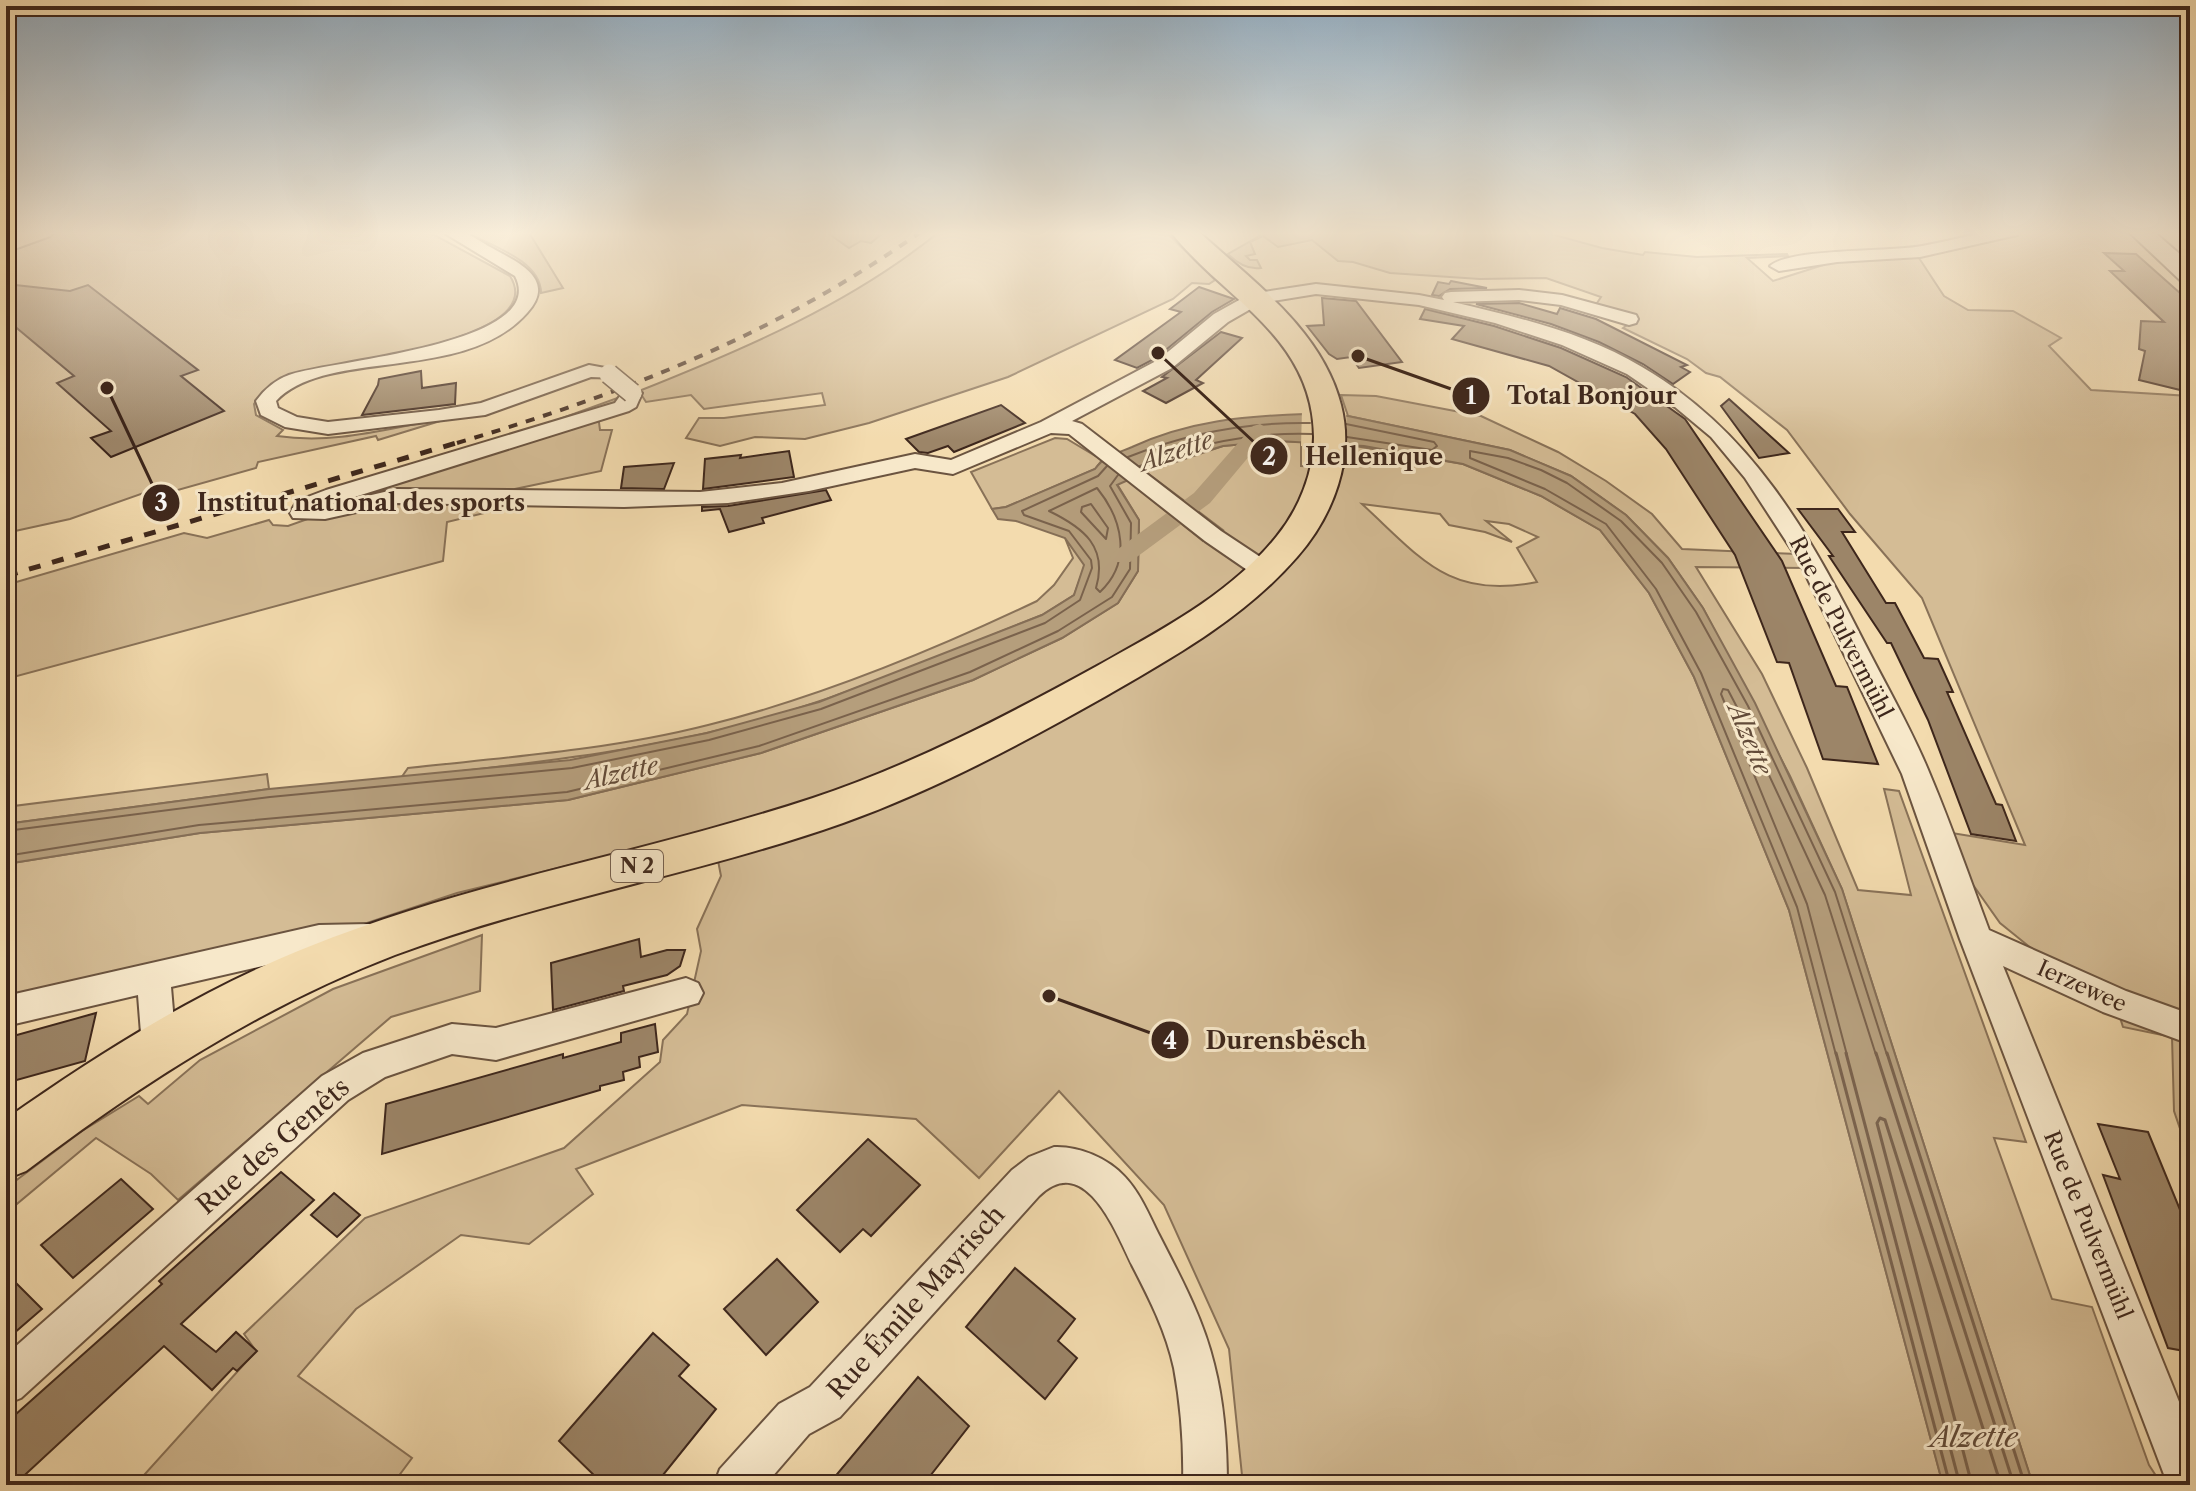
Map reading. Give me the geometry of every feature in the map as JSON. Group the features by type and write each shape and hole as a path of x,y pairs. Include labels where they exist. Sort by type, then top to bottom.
{"main road":[{"name":"N 2","path":"6,1152 159,1046 249,996 387,937 730,841 827,810 927,770 1007,733 1184,633 1265,571 1295,536 1317,496 1326,468 1329,430 1324,394 1314,366 1258,301"}],"street":[{"name":"Rue de Pulvermühl","path":"527,301 523,308 485,335 457,346 426,355 314,373 290,380 273,391 266,401 268,411 292,423 328,428 439,416 485,409 589,371 609,374 632,393 629,403 334,495 305,506 301,513 398,496 698,499 812,486 915,461 953,467 1048,426 1165,364 1221,318 1251,301"},
{"name":"Rue de Pulvermühl","path":"1421,301 1515,323 1569,341 1634,370 1718,433 1754,474 1811,561 1916,774 1976,939 2190,1484"},
{"path":"1564,301 1629,319"},
{"path":"1048,426 1061,425 1080,432 1213,536 1265,571"},
{"path":"6,1011 319,939 387,937"},
{"name":"Ierzewee","path":"1976,939 2115,1002 2190,1029"},
{"path":"153,975 159,1046"},
{"name":"Rue des Genêts","path":"6,1383 335,1088 375,1064 452,1039 496,1044 686,993"},
{"name":"Rue Émile Mayrisch","path":"736,1485 794,1419 825,1402 1011,1198 1038,1172 1051,1165 1069,1165 1088,1171 1113,1191 1126,1210 1166,1291 1191,1352 1206,1454 1205,1485"}],"shaded area":[{"path":"6,301 513,301 498,318 467,334 426,347 286,377 267,388 254,404 256,415 283,430 277,436 300,438 343,437 450,418 378,440 376,436 258,462 256,468 153,497 152,490 70,519 6,533"},
{"path":"1170,301 1008,377 869,423 805,439 755,437 720,446 686,438 699,418 724,418 825,405 822,393 704,409 691,395 646,402 639,391 757,341 834,302"},
{"path":"1599,301 1952,301 1968,310 2013,311 2061,338 2049,346 2091,390 2190,396 2190,1158 2174,1111 2172,1037 2123,1027 2115,1002 2042,957 2000,923 1971,882 1952,833 2025,845 1922,598 1850,514 1787,430 1720,377 1706,373 1687,359 1623,328 1634,320 1595,306"},
{"path":"1341,395 1376,396 1481,416 1558,452 1606,481 1652,514 1682,549 1798,554 1806,568 1696,567 1762,674 1807,768 1858,890 1911,895 1884,789 1899,791 2026,1142 1994,1138 2052,1299 2092,1307 2149,1465 2162,1485 2033,1485 1842,889 1790,776 1703,608 1668,558 1626,515 1571,476 1510,450 1348,416"},
{"path":"620,397 598,415 600,430 612,430 601,471 515,489 503,498 501,509 447,522 443,561 6,679 6,585 184,533 207,538 269,520 273,525 288,526 330,511 301,513"},
{"path":"1055,438 1067,439 1102,460 1095,469 1006,507 992,509 971,472"},
{"path":"1301,442 1301,466 1344,468 1349,445 1463,464 1541,496 1600,530 1649,593 1694,677 1789,910 1943,1485 1243,1485 1229,1349 1164,1205 1059,1091 979,1178 916,1119 742,1105 576,1169 593,1194 529,1244 461,1235 356,1309 298,1376 412,1458 392,1485 135,1485 256,1351 244,1334 365,1218 564,1148 660,1062 663,1040 687,1014 701,951 697,929 721,876 712,830 457,893 319,939 6,1011 6,864 200,833 568,800 761,753 973,680 1062,638 1118,603 1138,571 1139,520 1117,484 1127,480 1203,541 1223,530 1146,472 1223,446","holes":["1362,504 1440,514 1449,525 1485,532 1512,542 1486,521 1509,524 1538,537 1517,548 1537,582 1507,586 1481,585 1459,579 1420,557"]},
{"path":"1065,538 1085,565 1074,595 1042,615 848,691 769,717 665,742 560,759 401,778 408,768 559,752 671,734 750,714 834,687 917,655 1037,601 1054,585 1073,558"},
{"path":"267,774 269,789 6,824 6,807"},
{"path":"482,935 480,991 391,1017 178,1200 151,1174 96,1138 6,1213 6,1188 82,1131 139,1096 148,1104 200,1060 333,989"}],"water":[{"name":"Alzette","path":"1305,414 1348,416 1510,450 1571,476 1626,515 1668,558 1703,608 1755,703 1842,889 2033,1485 1943,1485 1789,910 1694,677 1649,593 1600,530 1541,496 1463,464 1364,446 1278,441 1223,446 1166,463 1117,485 1139,520 1138,571 1118,603 1062,638 973,680 761,753 568,800 200,833 6,864 6,824 269,789 570,760 707,733 819,702 1042,615 1074,595 1084,565 1065,538 1016,521 998,519 992,509 1006,507 1095,469 1112,455 1174,431 1238,418"}],"pier":[{"path":"1302,410 1346,412 1348,449 1301,446"}],"building":[{"path":"6,301 108,301 198,370 181,376 224,411 111,457 91,438 111,431 57,383 74,376 6,319"},
{"path":"1181,301 1231,301 1212,312 1156,358 1137,368 1115,360 1181,312 1170,309"},
{"path":"1322,301 1356,301 1402,362 1359,368 1351,357 1337,359 1329,354 1307,326 1324,325"},
{"path":"2141,301 2190,302 2190,346 2188,344 2180,390 2139,380 2145,351 2139,349 2141,321 2164,322"},
{"path":"1519,303 1557,314 1560,308 1596,319 1687,365 1681,367 1690,372 1673,384 1643,364 1599,342 1551,324 1476,304"},
{"path":"1425,309 1494,326 1561,348 1626,377 1685,419 1782,561 1836,686 1847,687 1878,764 1823,759 1789,663 1777,662 1735,555 1666,449 1635,414 1549,366 1452,339 1464,326 1420,319"},
{"path":"1221,332 1242,338 1196,380 1203,383 1166,403 1143,391 1167,378 1162,377"},
{"path":"421,371 422,388 456,383 455,404 362,415 379,379"},
{"path":"1729,399 1789,453 1759,458 1721,406"},
{"path":"1001,405 1025,423 954,452 948,446 928,453 919,452 906,439"},
{"path":"789,451 794,477 703,489 705,459"},
{"path":"674,463 664,489 621,488 624,467"},
{"path":"826,490 831,500 762,518 764,523 729,532 720,509 702,511 702,507 728,506"},
{"path":"1798,509 1838,509 1855,532 1842,532 1886,603 1895,603 1924,658 1938,659 1953,692 1947,692 1996,804 2002,805 2016,841 1971,834 1928,720 1891,643 1887,643 1829,556 1833,556"},
{"path":"639,939 641,957 667,950 685,950 680,966 667,975 623,986 624,991 553,1010 551,963"},
{"path":"96,1013 85,1061 6,1083 6,1038"},
{"path":"655,1024 658,1052 639,1057 640,1067 623,1072 624,1080 600,1086 600,1090 382,1154 386,1104 563,1054 563,1058 621,1042 621,1033"},
{"path":"2098,1124 2148,1132 2190,1234 2190,1352 2168,1348 2103,1175 2120,1179"},
{"path":"868,1139 920,1185 871,1236 863,1229 840,1252 797,1210"},
{"path":"281,1172 314,1200 181,1324 216,1352 236,1332 257,1351 237,1371 233,1368 212,1390 164,1346 14,1485 6,1485 6,1423 162,1284 159,1281"},
{"path":"121,1179 153,1209 73,1278 41,1245"},
{"path":"334,1193 360,1215 337,1237 311,1215"},
{"path":"777,1259 818,1302 766,1355 724,1309"},
{"path":"1015,1268 1075,1319 1058,1341 1077,1358 1045,1399 966,1327"},
{"path":"6,1273 42,1309 6,1340"},
{"path":"653,1333 689,1365 679,1376 716,1409 655,1485 604,1485 559,1441"},
{"path":"918,1377 969,1426 923,1485 828,1485"}],"waterway":[{"path":"1122,557 1202,498 1260,430"}],"railway":[{"path":"457,443 641,381 698,357 812,301"},
{"path":"6,576 463,441"}],"place":[{"name":"Hellenique","path":"1158,353"},
{"name":"Total Bonjour","path":"1358,356"},
{"name":"Institut national des sports","path":"107,388"},
{"name":"Durensbësch","path":"1049,996"}]}
